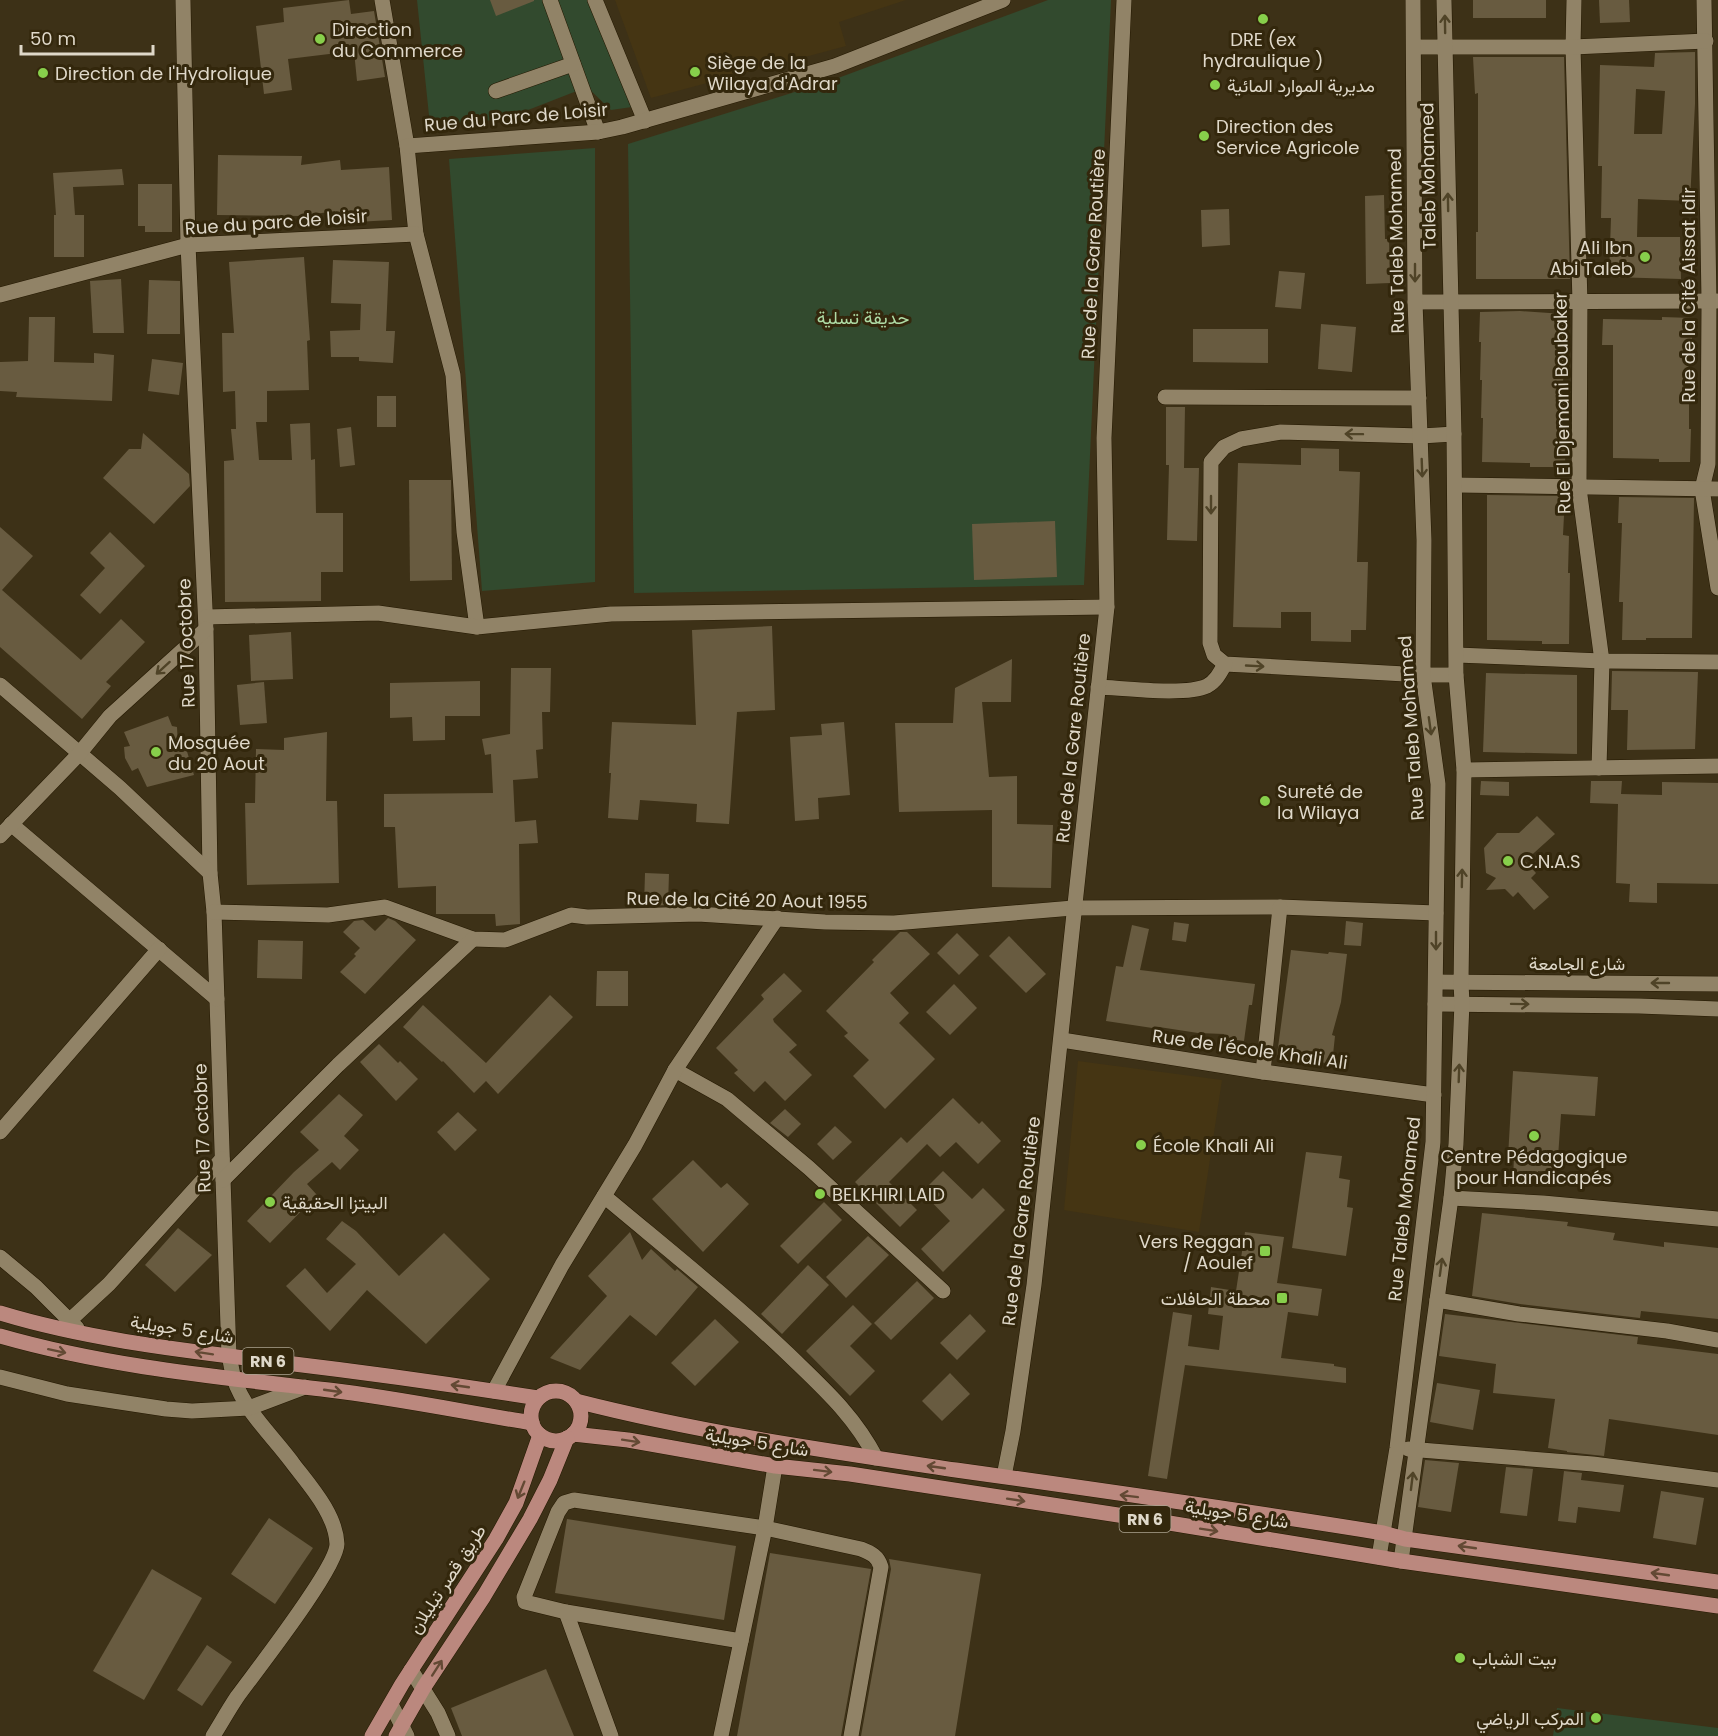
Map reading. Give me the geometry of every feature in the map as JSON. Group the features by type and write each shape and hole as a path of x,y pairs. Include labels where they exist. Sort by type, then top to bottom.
{"main road":[{"name":"شارع 5 جويلية","path":"0,1313 32,1323 81,1333 229,1356 538,1398"},
{"name":"RN 6","path":"0,1336 119,1364 305,1388 536,1429"},
{"path":"557,1391 571,1396 576,1401 581,1415 580,1422 570,1436 553,1440 536,1429 531,1415 538,1398 549,1392 557,1391"},
{"name":"شارع 5 جويلية","path":"576,1401 650,1419 785,1445 1245,1510 1383,1533 1405,1539 1718,1582"},
{"name":"طريق قصر تيليلان","path":"372,1736 411,1670 496,1539 516,1503 536,1429"},
{"name":"شارع 5 جويلية","path":"570,1436 628,1440 775,1466 850,1474 1401,1561 1718,1606"},
{"name":"طريق قصر تيليلان","path":"402,1732 424,1688 484,1596 530,1519 570,1436"}],"street":[{"name":"Rue 17 octobre","path":"183,0 188,245 206,623 210,873 214,912 229,1356 234,1379 249,1408 294,1464 327,1513 333,1526 337,1548 333,1560 317,1585 235,1700 213,1736"},
{"path":"382,0 407,146 416,234 453,375 464,532 477,627"},
{"path":"550,0 598,132"},
{"path":"595,0 645,121"},
{"name":"Rue du Parc de Loisir","path":"407,146 598,132 645,121 835,66 1003,0"},
{"name":"Rue de la Gare Routière","path":"1004,1476 1013,1431 1034,1285 1107,607 1104,438 1124,0"},
{"name":"Rue Taleb Mohamed","path":"1379,1557 1397,1448 1433,1142 1438,784 1424,675 1424,540 1416,302 1413,0"},
{"path":"1444,0 1445,48"},
{"name":"Rue El Djemani Boubaker","path":"1574,0 1573,46 1580,303 1579,488 1602,661 1599,768"},
{"name":"Rue de la Cité Aissat Idir","path":"1704,0 1713,301 1708,464 1702,489 1718,588"},
{"path":"1414,47 1573,46 1706,41"},
{"name":"Taleb Mohamed","path":"1445,48 1450,303"},
{"path":"496,91 573,64"},
{"name":"Rue du parc de loisir","path":"0,295 188,245 416,234"},
{"path":"1416,302 1713,301"},
{"path":"1401,1561 1451,1198 1456,1144 1462,1003 1464,770 1456,675 1455,484 1450,303"},
{"path":"1165,397 1419,398"},
{"path":"1454,434 1421,436 1281,432 1241,439 1224,447 1211,462 1210,643 1214,655 1225,664 1456,675"},
{"path":"1455,484 1718,489"},
{"path":"0,836 79,754 110,716 206,623 378,613 477,627 611,614 1107,607"},
{"path":"1457,655 1602,661 1718,662"},
{"path":"1098,687 1191,691 1207,686 1218,677 1225,664"},
{"path":"0,686 120,788 210,873"},
{"path":"1464,770 1718,766"},
{"path":"11,824 217,999"},
{"name":"Rue de la Cité 20 Aout 1955","path":"214,912 328,915 385,907 473,939 505,940 571,915 587,917 698,915 825,922 894,922 1073,908 1280,907 1436,913"},
{"path":"1263,1072 1280,907"},
{"path":"494,1391 562,1265 635,1145 675,1070 777,918"},
{"path":"223,1180 338,1065 473,939"},
{"path":"0,1132 159,949"},
{"name":"شارع الجامعة","path":"1436,982 1718,984"},
{"path":"1435,1004 1718,1009"},
{"name":"Rue de l'école Khali Ali","path":"1062,1040 1263,1072 1434,1095"},
{"path":"675,1070 727,1099 809,1168 943,1291"},
{"path":"1433,1142 1456,1144"},
{"path":"69,1321 109,1284 222,1159"},
{"path":"604,1196 749,1318 840,1404 866,1439 876,1458"},
{"path":"1451,1198 1543,1203 1718,1219"},
{"path":"0,1257 36,1287 81,1333"},
{"path":"1437,1300 1519,1314 1667,1330 1718,1340"},
{"path":"0,1377 67,1394 192,1411 249,1408 305,1388"},
{"path":"1397,1448 1593,1464 1718,1480"},
{"path":"721,1736 765,1528 775,1466"},
{"path":"741,1641 566,1612 526,1603 523,1598 558,1512 564,1503 574,1500 765,1528 861,1549 874,1554 879,1561 880,1571 851,1736"},
{"path":"566,1612 611,1736"},
{"path":"411,1670 424,1688 448,1736"},
{"path":"391,1704 402,1732"}],"shaded area":[{"name":"Siège de la Wilaya d'Adrar","path":"615,0 906,0 839,22 846,46 651,98"},
{"name":"École Khali Ali","path":"1078,1061 1222,1080 1199,1232 1064,1210"}],"green space":[{"path":"417,0 587,0 632,107 611,110 587,87 528,110 519,118 430,125"},
{"name":"حديقة تسلية","path":"1048,0 1111,0 1084,585 634,593 628,144 830,81"},
{"path":"595,148 595,582 482,591 449,159"},
{"name":"المركب الرياضي","path":"1557,1708 1718,1728 1718,1736 1553,1736"}],"building":[{"name":"Direction du Commerce","path":"349,0 351,14 374,11 385,77 357,81 354,51 288,59 292,90 264,94 256,26 284,22 283,8"},
{"path":"490,0 534,0 534,1 496,16"},
{"path":"1473,0 1546,0 1546,18 1473,18"},
{"path":"1599,0 1629,0 1630,22 1600,23"},
{"path":"1695,52 1690,201 1638,199 1637,237 1680,237 1681,279 1609,277 1611,218 1601,218 1602,166 1598,166 1600,65 1654,67 1655,53","holes":["1636,89 1665,91 1662,134 1634,134"]},
{"path":"1473,57 1564,57 1570,279 1476,279 1478,93 1475,94"},
{"path":"218,155 302,156 301,165 340,160 341,170 389,167 392,220 356,222 356,214 336,217 335,211 302,216 217,215"},
{"path":"122,169 124,185 73,187 75,215 84,215 84,257 54,257 54,215 56,215 53,173"},
{"path":"138,184 172,184 172,232 145,232 145,226 138,226"},
{"path":"1384,195 1385,239 1389,239 1390,283 1366,284 1365,196"},
{"path":"1229,209 1230,245 1202,247 1201,210"},
{"path":"304,257 310,340 307,341 309,390 267,391 267,422 256,422 259,460 292,460 290,424 310,423 311,460 315,459 316,513 343,513 343,572 321,572 321,601 225,602 224,461 234,460 231,429 236,429 235,391 223,392 222,333 234,333 229,262"},
{"path":"333,260 389,262 386,331 395,331 393,363 359,361 359,357 331,357 330,331 360,330 361,304 331,303"},
{"path":"1279,271 1305,273 1301,309 1275,307"},
{"path":"121,279 124,333 93,333 90,281"},
{"path":"149,280 180,281 180,334 147,334"},
{"path":"1520,311 1564,314 1565,467 1530,467 1530,463 1482,462 1480,312"},
{"path":"29,317 55,317 54,362 94,363 94,353 114,355 112,401 16,397 17,392 0,391 0,362 28,361"},
{"path":"1662,317 1692,318 1688,392 1689,429 1691,429 1690,462 1613,458 1613,345 1602,345 1603,319 1662,320"},
{"path":"1321,324 1356,327 1352,372 1318,369"},
{"path":"1193,329 1268,329 1268,363 1193,362"},
{"path":"152,359 183,363 179,395 148,391"},
{"path":"377,396 396,396 396,427 377,427"},
{"path":"1166,407 1185,407 1184,468 1199,468 1197,541 1167,540 1169,465 1166,465"},
{"path":"351,427 355,465 340,467 337,429"},
{"path":"143,433 189,474 190,486 154,524 103,478 129,449 141,449"},
{"path":"1301,448 1339,449 1339,471 1360,472 1357,562 1368,562 1366,630 1351,630 1351,642 1311,641 1311,612 1281,612 1281,628 1233,627 1238,463 1301,465"},
{"path":"409,480 451,480 452,580 410,581"},
{"path":"1487,495 1565,496 1563,535 1569,536 1569,644 1487,640"},
{"path":"1619,497 1694,498 1692,638 1622,640 1623,602 1619,602 1622,523 1618,523"},
{"path":"1055,521 1057,577 974,580 972,524"},
{"path":"0,527 33,556 2,590 81,660 121,619 145,642 106,682 111,686 82,719 0,647"},
{"path":"110,532 145,566 100,614 80,595 105,568 90,553"},
{"path":"772,626 775,710 737,712 729,824 696,822 697,804 640,800 638,820 608,818 612,722 696,725 692,630"},
{"path":"291,632 293,679 251,681 249,635"},
{"path":"1012,659 1011,702 982,702 989,777 1017,776 1017,824 1053,825 1051,888 992,887 992,810 899,812 895,723 953,723 955,688"},
{"path":"511,668 551,668 550,712 542,712 543,749 536,750 538,778 513,780 515,822 536,820 538,843 519,844 520,924 496,926 495,914 436,914 436,886 398,888 395,827 384,827 384,794 493,793 491,754 485,755 482,739 510,734"},
{"path":"1612,671 1698,672 1695,749 1627,750 1628,710 1611,710"},
{"path":"1486,673 1577,675 1577,754 1483,752"},
{"path":"480,681 480,716 445,716 445,740 413,741 412,717 390,718 390,683"},
{"path":"264,682 267,723 240,725 237,685"},
{"name":"Mosquée du 20 Aout","path":"168,716 172,726 177,727 178,747 186,748 194,775 147,787 138,768 132,771 125,758 124,747 130,746 124,732"},
{"path":"844,722 850,795 818,798 819,819 795,821 790,737 822,735 821,724"},
{"path":"327,732 326,801 337,801 339,883 247,885 245,803 255,803 256,749 284,750 284,738"},
{"path":"1481,781 1509,782 1509,796 1480,795"},
{"path":"1591,781 1622,781 1621,794 1662,795 1662,782 1718,783 1718,884 1657,883 1657,903 1629,902 1630,884 1616,883 1618,804 1590,803"},
{"name":"C.N.A.S","path":"1537,816 1555,834 1525,861 1536,873 1531,878 1549,897 1534,910 1518,892 1513,897 1505,889 1486,890 1496,878 1486,873 1484,848 1497,833 1519,833"},
{"path":"645,873 669,874 668,905 644,906"},
{"path":"388,918 395,921 416,940 365,994 340,972 356,956 354,954 360,948 343,932 354,921 363,920 375,931"},
{"path":"1346,921 1363,923 1361,946 1344,945"},
{"path":"1174,922 1189,924 1186,942 1172,940"},
{"path":"1132,925 1149,929 1140,970 1255,984 1252,1005 1249,1005 1244,1041 1223,1038 1224,1034 1159,1027 1159,1029 1106,1021 1116,966 1123,967"},
{"path":"900,932 907,932 930,954 890,993 909,1013 899,1023 935,1059 885,1109 853,1076 869,1060 844,1036 848,1033 826,1011"},
{"path":"957,933 979,955 959,975 937,953"},
{"path":"1009,936 1046,974 1026,993 989,956"},
{"path":"258,940 303,941 302,979 257,978"},
{"path":"1291,950 1347,954 1341,1002 1332,1035 1335,1036 1332,1064 1277,1055"},
{"path":"597,971 628,971 628,1006 596,1006"},
{"path":"784,973 802,991 773,1019 797,1045 789,1052 812,1075 785,1101 765,1081 754,1092 734,1073 738,1070 716,1048 764,999 761,995"},
{"path":"954,984 977,1008 950,1035 926,1012"},
{"path":"550,995 573,1017 498,1094 486,1081 474,1093 443,1061 403,1027 423,1005 486,1063"},
{"path":"379,1044 418,1079 396,1101 360,1062"},
{"name":"Centre Pédagogique pour Handicapés","path":"1513,1071 1598,1077 1595,1116 1561,1114 1557,1172 1538,1171 1537,1181 1513,1180 1514,1157 1508,1157"},
{"path":"339,1094 363,1115 344,1136 359,1150 340,1170 332,1162 307,1184 317,1195 270,1243 247,1221 294,1172 319,1150 300,1132"},
{"path":"953,1098 979,1124 982,1121 1001,1141 978,1164 956,1142 940,1157 927,1144 889,1182 917,1210 900,1227 855,1182 901,1137 907,1143"},
{"path":"785,1109 801,1124 788,1137 770,1123"},
{"path":"458,1112 477,1130 455,1151 437,1132"},
{"path":"835,1126 852,1142 833,1160 817,1144"},
{"path":"1306,1152 1342,1156 1339,1178 1350,1180 1347,1207 1353,1208 1346,1256 1292,1248"},
{"path":"693,1160 721,1188 727,1183 749,1204 703,1252 652,1199"},
{"path":"943,1171 972,1199 983,1188 1005,1210 943,1272 921,1249 950,1221 922,1192"},
{"path":"824,1202 842,1220 798,1264 780,1246"},
{"path":"1482,1213 1568,1222 1567,1226 1615,1233 1613,1240 1664,1247 1664,1242 1718,1248 1718,1319 1641,1311 1640,1318 1472,1296"},
{"path":"342,1221 356,1231 399,1276 444,1233 490,1279 426,1344 367,1290 330,1331 286,1286 305,1268 327,1293 356,1264 326,1239"},
{"path":"178,1228 212,1255 175,1292 145,1265"},
{"path":"630,1232 642,1260 651,1249 675,1271 677,1269 698,1287 656,1336 630,1315 580,1370 550,1358 607,1296 588,1276"},
{"path":"1245,1232 1284,1237 1277,1283 1322,1289 1318,1316 1288,1312 1281,1358 1334,1364 1334,1366 1346,1368 1346,1383 1185,1365 1167,1479 1148,1476 1173,1312 1192,1315 1188,1346 1219,1350 1223,1316 1208,1314 1211,1287 1236,1291"},
{"path":"868,1236 889,1255 846,1298 826,1277"},
{"path":"808,1265 829,1285 782,1334 761,1314"},
{"path":"917,1281 934,1298 891,1340 874,1323"},
{"path":"853,1305 872,1324 850,1346 875,1371 850,1396 806,1351"},
{"path":"970,1314 986,1331 957,1360 940,1343"},
{"path":"1445,1314 1638,1337 1637,1344 1718,1354 1718,1435 1609,1419 1604,1456 1548,1448 1555,1399 1493,1393 1496,1364 1439,1356"},
{"path":"715,1319 739,1342 695,1386 671,1363"},
{"path":"950,1373 970,1394 942,1421 922,1401"},
{"path":"1437,1383 1480,1390 1473,1430 1430,1422"},
{"path":"1425,1460 1459,1463 1451,1512 1418,1507"},
{"path":"1506,1467 1533,1469 1527,1516 1500,1513"},
{"path":"1564,1471 1582,1473 1581,1480 1624,1485 1620,1512 1578,1507 1576,1523 1558,1521"},
{"path":"1661,1491 1704,1498 1696,1545 1653,1538"},
{"path":"269,1518 313,1548 275,1604 231,1574"},
{"path":"567,1519 736,1546 724,1620 555,1593"},
{"path":"770,1553 871,1569 841,1736 737,1736"},
{"path":"889,1559 981,1574 955,1736 861,1736 891,1569"},
{"path":"152,1569 202,1598 144,1700 93,1671"},
{"path":"207,1645 232,1662 202,1706 177,1690"},
{"path":"546,1669 574,1736 462,1736 451,1708"}],"place":[{"name":"DRE (ex hydraulique )","path":"1263,19"},
{"name":"Direction du Commerce","path":"320,39"},
{"name":"Siège de la Wilaya d'Adrar","path":"695,72"},
{"name":"Direction de l'Hydrolique","path":"43,73"},
{"name":"مديرية الموارد المائية","path":"1215,85"},
{"name":"Direction des Service Agricole","path":"1204,136"},
{"name":"Ali Ibn Abi Taleb","path":"1645,257"},
{"name":"Mosquée du 20 Aout","path":"156,752"},
{"name":"Sureté de la Wilaya","path":"1265,801"},
{"name":"C.N.A.S","path":"1508,861"},
{"name":"Centre Pédagogique pour Handicapés","path":"1534,1136"},
{"name":"École Khali Ali","path":"1141,1145"},
{"name":"BELKHIRI LAID","path":"820,1194"},
{"name":"البيتزا الحقيقية","path":"270,1202"},
{"name":"Vers Reggan / Aoulef","path":"1265,1251"},
{"name":"محطة الحافلات","path":"1282,1298"},
{"name":"بيت الشباب","path":"1460,1658"},
{"name":"المركب الرياضي","path":"1596,1718"}]}
